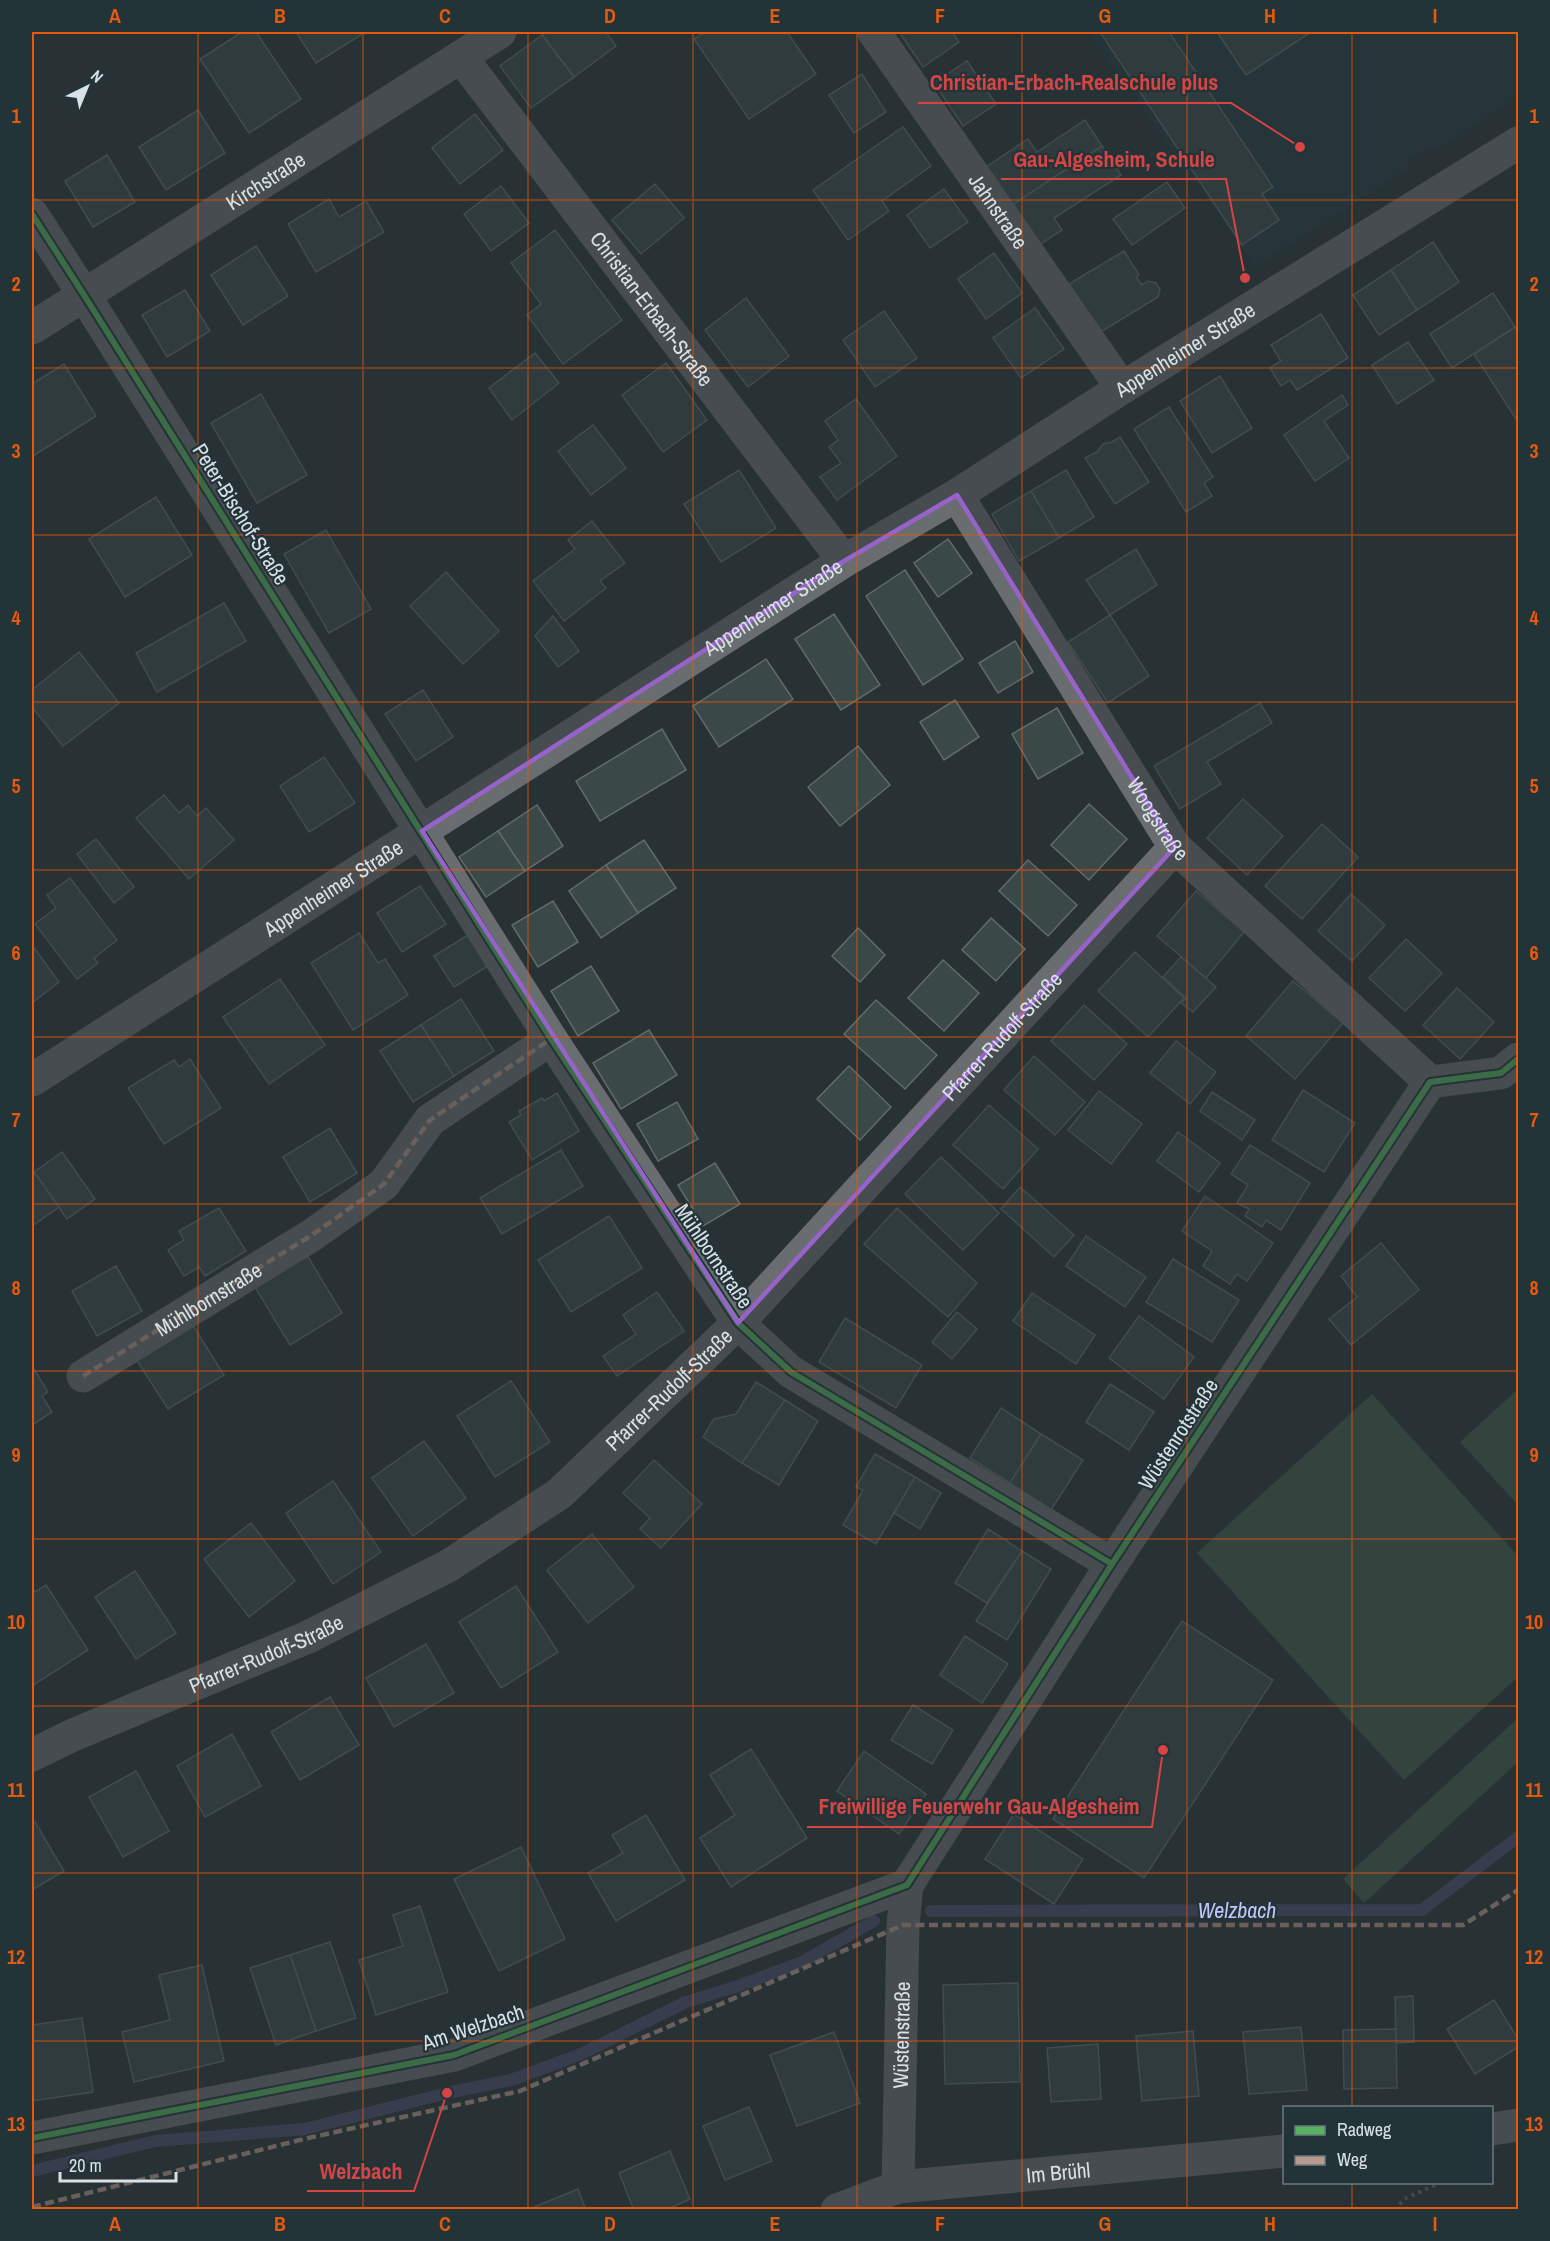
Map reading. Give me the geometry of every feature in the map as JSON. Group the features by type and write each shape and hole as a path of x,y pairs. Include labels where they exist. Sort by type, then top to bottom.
{"street":[{"name":"Kirchstraße","path":"32,328 500,32"},
{"name":"Jahnstraße","path":"874,32 1122,388"},
{"name":"Christian-Erbach-Straße","path":"461,57 844,561"},
{"name":"Appenheimer Straße","path":"32,1080 844,561 957,495 1122,388 1518,143"},
{"name":"Peter-Bischof-Straße","path":"32,214 422,831"},
{"name":"Woogstraße","path":"957,495 1175,847 1430,1082"},
{"name":"Mühlbornstraße","path":"422,831 551,1040 738,1323 791,1372 1112,1564"},
{"name":"Pfarrer-Rudolf-Straße","path":"32,1755 73,1735 308,1637 448,1566 559,1494 738,1323 1175,847"},
{"name":"Mühlbornstraße","path":"83,1376 312,1235 384,1184 430,1120 551,1040"},
{"path":"1430,1082 1501,1073 1518,1059"},
{"name":"Wüstenrotstraße","path":"907,1885 1112,1564 1430,1082"},
{"name":"Am Welzbach","path":"32,2138 454,2055 907,1885"},
{"name":"Wüstenstraße","path":"898,2187 903,1925 907,1885"},
{"path":"1493,2129 1518,2126"},
{"name":"Im Brühl","path":"837,2210 898,2187 1283,2151"}],"path":[{"path":"1395,2210 1404,2199 1438,2184"}],"highlighted area":[{"path":"957,495 1175,847 738,1323 422,831 844,561"}],"shaded area":[{"path":"1088,32 1518,32 1518,97 1437,150 1434,145 1420,153 1407,162 1410,167 1255,268"}],"green space":[{"path":"1518,1389 1518,1505 1460,1442"},
{"path":"1372,1394 1518,1556 1518,1677 1404,1780 1197,1553"},
{"path":"1518,1718 1518,1762 1364,1903 1343,1879"}],"building":[{"path":"242,32 256,32 301,99 249,133 200,59"},
{"path":"296,32 359,32 361,35 316,63"},
{"path":"547,32 606,32 616,46 574,77 542,35"},
{"path":"705,32 787,32 816,74 749,119 694,39"},
{"path":"899,32 952,32 959,42 923,67"},
{"path":"1100,32 1169,32 1273,187 1262,194 1279,220 1242,245"},
{"path":"1217,32 1311,32 1246,75"},
{"path":"542,35 574,77 531,108 500,66"},
{"path":"967,61 996,104 963,126 934,83"},
{"path":"862,74 886,112 854,133 829,95"},
{"path":"198,110 225,153 166,190 139,147"},
{"path":"475,114 503,150 460,184 432,148"},
{"path":"1085,120 1102,146 1009,207 983,169 1028,139 1037,152"},
{"path":"903,127 931,166 882,201 889,211 848,240 813,190"},
{"path":"1102,146 1121,175 1054,218 1062,230 1035,248 1009,207"},
{"path":"107,155 135,202 93,227 65,181"},
{"path":"1167,182 1185,208 1132,245 1113,219"},
{"path":"655,184 684,218 641,254 612,220"},
{"path":"501,186 529,223 491,251 464,214"},
{"path":"944,189 968,222 930,248 907,215"},
{"path":"329,199 339,217 366,201 384,232 316,272 288,224"},
{"path":"555,230 622,320 563,364 527,315 541,304 511,263"},
{"path":"1433,242 1459,282 1417,310 1391,270"},
{"path":"256,246 288,296 243,325 211,275"},
{"path":"1124,251 1139,275 1136,277 1142,285 1148,281 1156,283 1160,290 1158,297 1099,333 1069,284"},
{"path":"994,253 1022,293 986,319 958,279"},
{"path":"1391,270 1417,310 1379,335 1353,295"},
{"path":"185,290 210,331 167,357 142,315"},
{"path":"1493,293 1515,327 1452,368 1430,334"},
{"path":"746,298 789,356 748,387 705,330"},
{"path":"1035,308 1064,349 1021,378 993,338"},
{"path":"884,311 917,358 875,387 843,340"},
{"path":"1321,314 1348,358 1297,390 1290,380 1281,386 1270,368 1281,361 1271,345"},
{"path":"1515,327 1518,332 1518,417 1516,419 1474,354"},
{"path":"1408,342 1434,380 1397,404 1372,365"},
{"path":"535,353 559,383 512,420 489,388"},
{"path":"666,363 707,420 663,452 622,395"},
{"path":"64,364 96,416 33,456 32,384"},
{"path":"1220,376 1252,428 1212,453 1180,401"},
{"path":"261,394 307,475 257,503 211,423"},
{"path":"1342,395 1348,405 1324,421 1349,458 1315,481 1284,435"},
{"path":"856,399 897,456 837,500 820,477 841,463 829,447 838,440 825,421"},
{"path":"1169,407 1213,477 1204,483 1212,496 1186,512 1134,429"},
{"path":"593,425 626,468 591,495 558,451"},
{"path":"1120,437 1149,482 1115,504 1085,458 1097,452 1103,444"},
{"path":"739,470 776,528 721,562 684,504"},
{"path":"1066,470 1094,517 1059,538 1031,491"},
{"path":"1031,491 1059,538 1019,561 992,514"},
{"path":"156,497 192,555 125,597 89,539"},
{"path":"592,521 625,563 600,581 606,588 564,621 533,581 575,549 568,540"},
{"path":"326,530 371,609 329,633 284,554"},
{"path":"948,539 972,573 938,597 914,563"},
{"path":"1136,549 1157,585 1110,615 1086,580"},
{"path":"905,570 963,659 923,685 866,596"},
{"path":"446,572 499,631 463,664 410,606"},
{"path":"224,603 246,641 157,692 136,653"},
{"path":"834,614 880,685 841,710 795,639"},
{"path":"1110,615 1149,676 1108,703 1068,642"},
{"path":"553,616 579,651 558,667 535,636"},
{"path":"1015,641 1033,672 998,693 979,663"},
{"path":"79,652 119,703 63,746 32,707 32,690"},
{"path":"766,659 793,699 719,747 693,706"},
{"path":"423,690 453,737 416,761 385,714"},
{"path":"955,700 979,737 944,760 920,722"},
{"path":"1260,703 1272,723 1207,762 1221,784 1180,809 1154,766"},
{"path":"1057,708 1083,753 1038,779 1012,734"},
{"path":"662,729 686,770 600,821 576,781"},
{"path":"858,746 890,785 840,826 808,787"},
{"path":"324,757 355,803 309,832 280,786"},
{"path":"164,795 179,813 188,805 197,816 206,808 234,840 189,879 136,818"},
{"path":"1243,799 1283,836 1247,875 1207,838"},
{"path":"1089,804 1127,839 1089,880 1051,845"},
{"path":"537,805 563,846 525,871 498,831"},
{"path":"1322,824 1358,857 1302,919 1265,886"},
{"path":"498,831 525,871 486,897 459,857"},
{"path":"96,839 134,887 114,903 77,854"},
{"path":"644,840 676,888 638,913 606,865"},
{"path":"1028,860 1077,905 1048,936 999,891"},
{"path":"606,865 638,913 601,938 569,891"},
{"path":"70,878 117,940 94,958 98,963 77,979 35,924 56,908 47,895"},
{"path":"420,886 446,924 402,952 377,913"},
{"path":"1196,891 1244,932 1206,978 1157,936"},
{"path":"1351,894 1385,925 1352,961 1318,931"},
{"path":"553,901 578,942 538,967 512,925"},
{"path":"991,918 1025,949 996,981 962,950"},
{"path":"858,928 885,955 860,982 832,956"},
{"path":"359,933 378,963 385,959 408,995 353,1030 311,963"},
{"path":"468,935 488,966 454,987 434,956"},
{"path":"1406,939 1442,973 1405,1011 1369,978"},
{"path":"32,945 59,982 32,1003"},
{"path":"1135,952 1184,998 1148,1037 1098,991"},
{"path":"1181,957 1216,987 1193,1012 1181,1003 1186,998 1163,977"},
{"path":"943,960 979,993 944,1031 908,998"},
{"path":"591,966 619,1011 578,1036 551,991"},
{"path":"280,979 325,1045 269,1084 223,1017"},
{"path":"1293,981 1343,1023 1295,1079 1246,1036"},
{"path":"1457,988 1494,1022 1460,1059 1423,1025"},
{"path":"461,999 494,1051 454,1076 421,1025"},
{"path":"876,1000 937,1055 905,1089 844,1034"},
{"path":"1084,1005 1127,1044 1094,1080 1051,1041"},
{"path":"421,1025 454,1076 413,1102 380,1051"},
{"path":"649,1030 677,1075 621,1109 593,1063"},
{"path":"1176,1041 1216,1072 1190,1104 1150,1073"},
{"path":"1034,1056 1085,1102 1055,1135 1004,1090"},
{"path":"190,1059 221,1108 164,1144 128,1088 174,1060 179,1067"},
{"path":"849,1066 891,1107 860,1140 817,1099"},
{"path":"1303,1090 1355,1123 1324,1172 1272,1140"},
{"path":"1099,1091 1142,1124 1111,1164 1068,1130"},
{"path":"1212,1092 1255,1120 1242,1140 1200,1111"},
{"path":"557,1093 579,1131 532,1160 509,1122 521,1115 519,1111 542,1098 544,1101"},
{"path":"677,1102 698,1139 658,1161 637,1124"},
{"path":"989,1105 1038,1149 1003,1189 953,1145"},
{"path":"330,1128 357,1173 310,1202 283,1157"},
{"path":"1178,1132 1220,1163 1199,1192 1157,1161"},
{"path":"1250,1145 1310,1183 1281,1230 1266,1220 1262,1227 1245,1216 1249,1209 1237,1203 1248,1185 1231,1174"},
{"path":"561,1150 583,1186 502,1234 480,1198"},
{"path":"62,1152 95,1199 67,1219 34,1172"},
{"path":"941,1157 999,1213 963,1250 905,1194"},
{"path":"715,1163 740,1204 703,1226 678,1185"},
{"path":"32,1169 59,1207 32,1226"},
{"path":"1020,1187 1074,1235 1054,1257 1001,1209"},
{"path":"1205,1196 1273,1243 1247,1281 1237,1274 1230,1284 1203,1266 1212,1251 1182,1231"},
{"path":"219,1208 246,1251 205,1276 199,1267 184,1276 168,1250 184,1240 179,1231"},
{"path":"897,1208 977,1283 948,1317 864,1244"},
{"path":"609,1216 642,1268 571,1312 538,1260"},
{"path":"1086,1236 1146,1277 1125,1307 1066,1266"},
{"path":"1381,1243 1419,1290 1351,1345 1329,1319 1357,1297 1341,1276"},
{"path":"305,1252 342,1313 290,1345 253,1284"},
{"path":"1173,1259 1239,1300 1212,1342 1146,1302"},
{"path":"116,1266 142,1311 97,1336 72,1291"},
{"path":"657,1292 684,1331 617,1376 603,1356 636,1334 623,1315"},
{"path":"1032,1293 1095,1335 1076,1364 1013,1321"},
{"path":"957,1312 977,1329 952,1359 932,1342"},
{"path":"1139,1316 1194,1357 1164,1399 1109,1358"},
{"path":"845,1318 922,1365 896,1408 819,1362"},
{"path":"192,1324 224,1375 168,1409 136,1359"},
{"path":"32,1366 48,1392 42,1396 52,1412 32,1425"},
{"path":"511,1381 550,1442 495,1477 457,1416"},
{"path":"756,1382 785,1400 742,1463 703,1437 714,1419 736,1414"},
{"path":"1110,1384 1154,1412 1129,1450 1086,1422"},
{"path":"785,1400 818,1421 779,1485 742,1463"},
{"path":"1001,1408 1041,1434 1010,1483 970,1458"},
{"path":"1041,1434 1083,1460 1051,1510 1010,1483"},
{"path":"424,1441 466,1498 413,1536 372,1478"},
{"path":"875,1454 915,1477 876,1544 843,1525 863,1490 856,1487"},
{"path":"654,1460 702,1504 661,1548 640,1529 650,1518 623,1493"},
{"path":"915,1477 941,1493 920,1529 894,1513"},
{"path":"333,1481 381,1552 333,1584 286,1513"},
{"path":"251,1523 295,1581 249,1617 204,1559"},
{"path":"988,1529 1022,1551 987,1603 955,1583"},
{"path":"592,1534 634,1587 588,1623 547,1570"},
{"path":"1022,1551 1051,1569 1007,1640 976,1621"},
{"path":"135,1571 176,1633 136,1659 95,1597"},
{"path":"46,1585 88,1650 32,1686 32,1586 35,1592"},
{"path":"516,1586 558,1652 501,1688 459,1622"},
{"path":"1182,1621 1273,1680 1144,1878 1053,1819"},
{"path":"965,1636 1008,1664 982,1703 940,1675"},
{"path":"426,1644 454,1693 394,1727 366,1678"},
{"path":"330,1697 359,1745 300,1780 271,1732"},
{"path":"913,1705 953,1730 932,1764 891,1740"},
{"path":"232,1734 261,1786 205,1817 177,1766"},
{"path":"751,1749 807,1838 731,1887 700,1838 735,1815 710,1775"},
{"path":"864,1751 926,1794 899,1834 837,1791"},
{"path":"136,1771 169,1831 123,1857 89,1797"},
{"path":"1014,1814 1083,1859 1054,1904 985,1859"},
{"path":"646,1815 685,1880 616,1921 588,1873 623,1853 612,1835"},
{"path":"35,1822 64,1871 32,1890 32,1824"},
{"path":"521,1847 565,1939 499,1971 454,1879"},
{"path":"420,1906 448,1992 376,2015 359,1960 403,1946 393,1915"},
{"path":"330,1942 356,2018 316,2031 290,1955"},
{"path":"290,1955 316,2031 276,2045 250,1968"},
{"path":"202,1965 224,2061 134,2082 122,2032 170,2020 159,1975"},
{"path":"1018,1983 1020,2082 945,2084 943,1985"},
{"path":"1413,1996 1414,2042 1396,2043 1395,1997"},
{"path":"1494,2000 1518,2039 1518,2047 1475,2074 1447,2029"},
{"path":"82,2018 93,2092 32,2101 32,2025"},
{"path":"1301,2027 1307,2090 1249,2094 1243,2032"},
{"path":"1396,2029 1397,2088 1344,2089 1343,2030"},
{"path":"1193,2031 1199,2096 1142,2101 1136,2036"},
{"path":"834,2032 860,2103 797,2126 770,2055"},
{"path":"1098,2044 1101,2099 1051,2102 1047,2048"},
{"path":"749,2107 772,2161 725,2180 703,2126"},
{"path":"670,2151 690,2199 666,2210 634,2210 619,2173"},
{"path":"578,2189 586,2210 527,2210"}],"waterway":[{"name":"Welzbach","path":"931,1911 1422,1910 1518,1837"},
{"name":"Welzbach","path":"32,2171 155,2141 305,2129 447,2093 511,2080 579,2055 686,2002 738,1986 802,1962 874,1921"}],"marked path":[{"path":"83,1376 312,1235 384,1184 430,1120 551,1039"},
{"path":"32,2207 304,2139 520,2091 903,1925 1463,1925 1518,1890"}],"cycle path":[{"path":"32,214 551,1039 738,1323 791,1372 1112,1564"},
{"path":"32,2138 454,2055 907,1885 1112,1564 1430,1082 1501,1073 1518,1059"}],"place":[{"name":"Christian-Erbach-Realschule plus","path":"1300,147"},
{"name":"Gau-Algesheim, Schule","path":"1245,278"},
{"name":"Freiwillige Feuerwehr Gau-Algesheim","path":"1163,1750"},
{"name":"Welzbach","path":"447,2093"}]}
